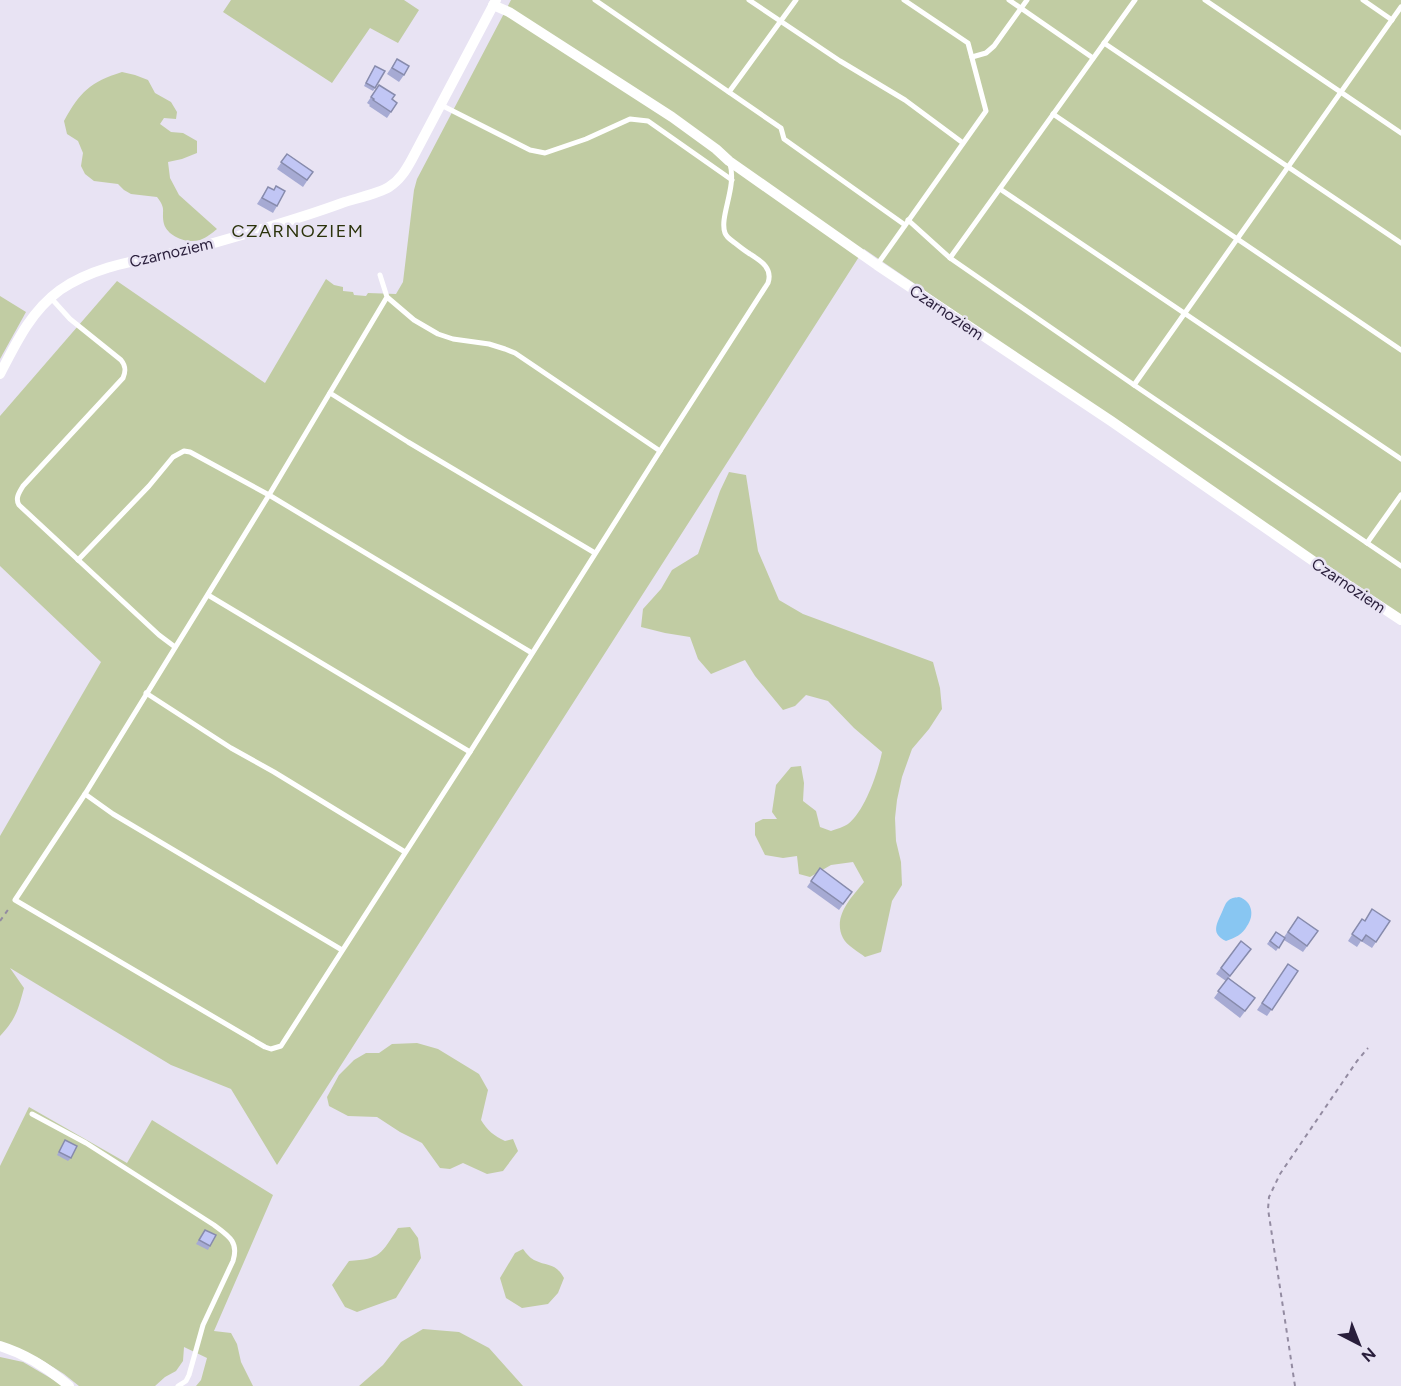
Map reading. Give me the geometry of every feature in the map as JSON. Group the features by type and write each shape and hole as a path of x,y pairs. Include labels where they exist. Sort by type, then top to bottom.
{"street":[{"name":"Czarnoziem","path":"0,374 20,335 33,317 51,297 70,284 93,273 124,263 201,246 388,188 402,176 494,2 672,117 704,139 729,161 877,265 1401,620"},
{"path":"0,1346 22,1354 46,1367 69,1386"}],"lane":[{"path":"596,0 781,128 784,140 907,223 950,258 1401,566"},
{"path":"749,0 840,61 905,100 963,143"},
{"path":"729,92 796,0"},
{"path":"877,265 986,111 968,43 904,0"},
{"path":"1009,0 1093,58"},
{"path":"972,57 986,54 994,46 1027,0"},
{"path":"950,258 1135,0"},
{"path":"1205,0 1401,133"},
{"path":"1363,0 1392,20"},
{"path":"1134,385 1392,20 1399,15 1401,7"},
{"path":"1104,43 1401,243"},
{"path":"441,105 530,150 545,153 586,139 630,119 648,121 732,180"},
{"path":"1053,114 1401,350"},
{"path":"387,297 208,595 85,794 15,900 271,1049 281,1046 768,283 769,272 766,267 728,238 725,233 724,226 732,180 729,161"},
{"path":"1000,189 1401,459"},
{"path":"380,275 387,297 414,320 438,334 453,339 489,344 515,353 660,451"},
{"path":"51,297 70,320 121,360 125,372 123,378 23,486 16,500 159,635 175,647"},
{"path":"330,393 595,553"},
{"path":"78,560 149,486 173,457 184,451 190,452 269,495 532,653"},
{"path":"1367,543 1401,495"},
{"path":"208,595 470,752"},
{"path":"146,693 231,748 405,852"},
{"path":"85,794 113,814 342,950"},
{"path":"32,1114 123,1165 228,1235 233,1242 236,1253 203,1325 189,1375 186,1381 178,1386"}],"path":[{"path":"0,921 15,900"},
{"path":"1295,1386 1268,1209 1269,1197 1273,1185 1286,1164 1368,1048"}],"green space":[{"path":"231,0 404,0 419,10 398,43 370,28 332,83 223,12"},
{"path":"511,0 1401,0 1401,616 864,249 277,1165 231,1089 171,1065 10,968 24,988 16,1014 0,1036 0,836 101,662 0,566 0,416 117,281 265,383 326,279 334,285 343,287 343,291 353,292 354,295 396,294 403,282 417,179"},
{"path":"122,72 148,80 155,93 171,102 177,112 176,119 164,118 160,124 171,132 183,133 197,141 197,153 168,162 170,178 179,195 217,229 202,239 184,240 170,233 164,224 163,208 157,197 131,194 118,184 94,181 85,174 81,166 83,153 78,141 67,134 64,121 87,89"},
{"path":"0,296 26,312 0,359"},
{"path":"729,472 746,475 758,551 779,600 803,614 933,662 940,688 942,709 912,749 897,800 896,841 901,862 902,885 892,901 881,952 865,957 847,943 840,930 845,907 864,882 853,862 831,865 810,877 799,874 797,856 783,858 765,855 755,835 755,823 763,819 777,819 772,812 776,785 791,767 801,766 804,783 803,801 816,811 820,827 831,831 846,825 854,818 865,801 882,752 828,701 806,695 795,706 783,710 745,660 711,674 698,659 690,637 641,627 643,609 661,589 672,570 698,554"},
{"path":"417,1043 438,1049 479,1074 488,1090 481,1120 497,1137 505,1141 513,1139 518,1151 503,1171 487,1174 463,1163 450,1169 440,1168 422,1143 377,1117 348,1116 329,1106 327,1097 339,1075 354,1060 366,1053 379,1053 392,1044"},
{"path":"29,1107 127,1163 152,1120 273,1195 214,1331 231,1333 237,1344 241,1362 253,1386 196,1386 201,1380 207,1358 184,1347 183,1361 176,1371 155,1386 79,1386 40,1359 0,1343 0,1166"},
{"path":"410,1227 418,1238 421,1258 396,1298 357,1312 345,1307 332,1285 349,1261 374,1257 379,1254 398,1228"},
{"path":"523,1249 534,1260 557,1269 564,1278 558,1293 548,1304 522,1308 506,1298 500,1278 515,1253"},
{"path":"423,1329 459,1332 489,1348 523,1386 359,1386 383,1365 401,1342"},
{"path":"0,1357 23,1362 64,1386 0,1386"}],"water":[{"path":"1239,897 1249,905 1251,917 1243,931 1226,941 1218,935 1217,925 1226,903 1232,898"}],"building":[{"path":"397,59 409,66 404,75 392,68"},
{"path":"375,66 385,71 375,88 366,83"},
{"path":"379,85 395,95 392,99 397,103 391,112 371,97"},
{"path":"287,154 313,172 307,180 281,162"},
{"path":"276,186 285,191 277,206 262,198 268,187 274,190"},
{"path":"820,868 852,892 843,904 811,881"},
{"path":"1372,909 1390,921 1376,942 1366,935 1362,941 1352,934 1362,919 1365,921"},
{"path":"1298,917 1318,931 1307,946 1288,932"},
{"path":"1276,932 1285,938 1279,948 1270,941"},
{"path":"1241,941 1251,949 1230,976 1221,968"},
{"path":"1288,964 1298,971 1272,1010 1262,1003"},
{"path":"1228,978 1255,998 1245,1011 1218,991"},
{"path":"65,1140 77,1146 71,1158 59,1152"},
{"path":"205,1230 216,1235 210,1246 199,1240"}],"district":[{"name":"CZARNOZIEM","path":"298,231"}]}
